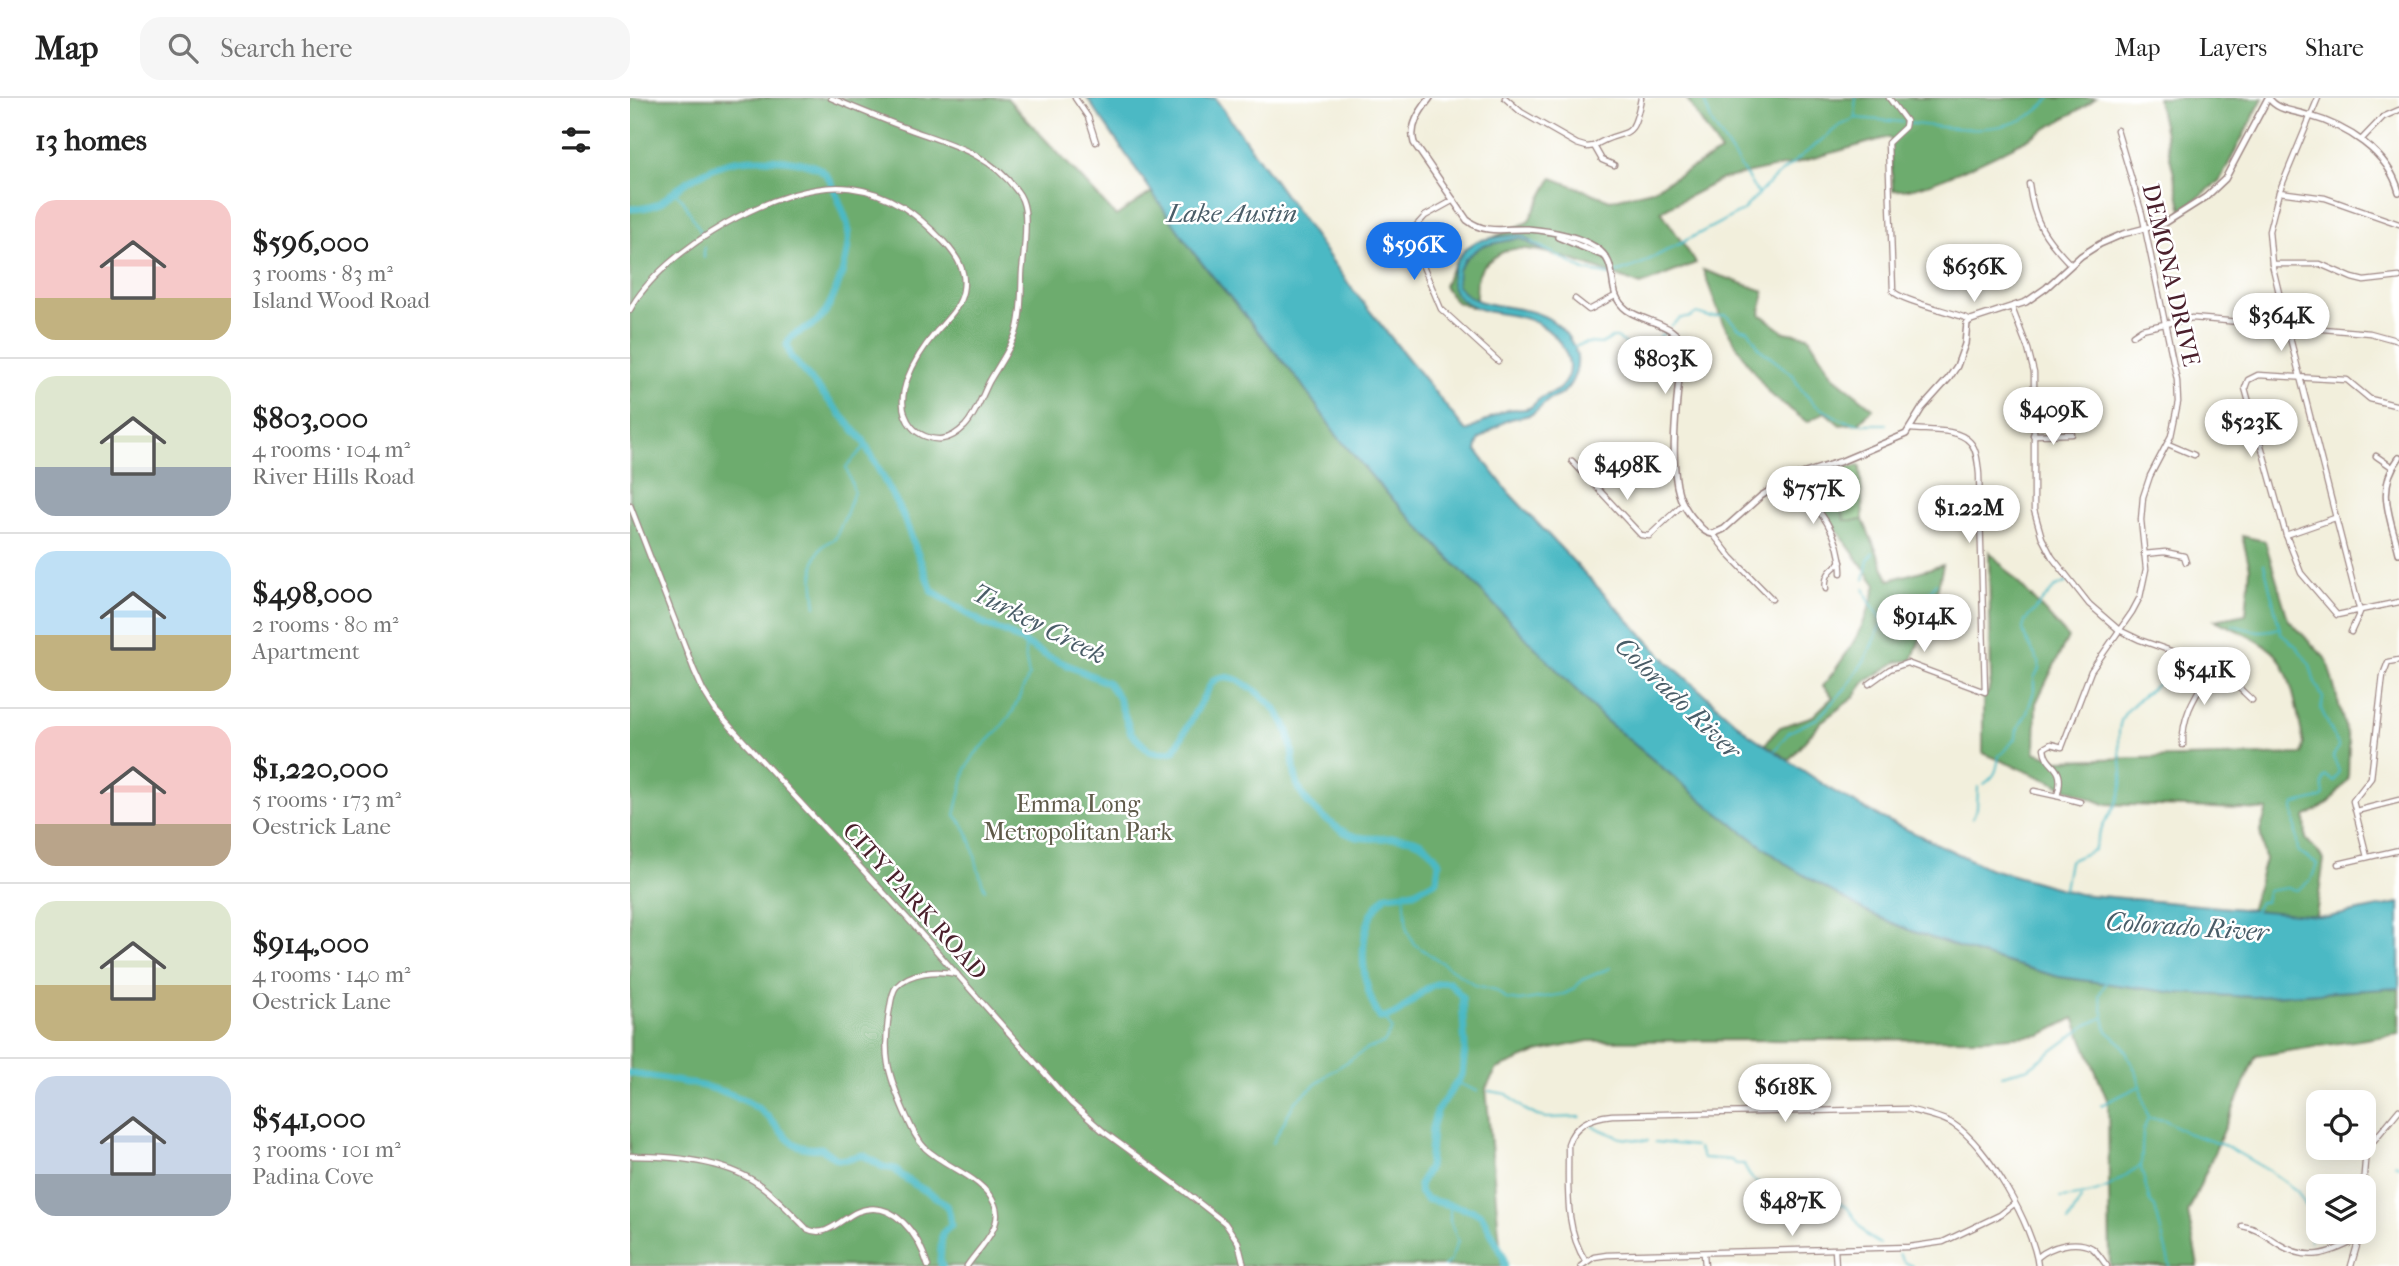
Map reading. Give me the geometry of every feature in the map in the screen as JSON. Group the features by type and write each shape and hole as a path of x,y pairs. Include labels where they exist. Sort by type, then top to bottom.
{"street":[{"path":"630,310 636,299 661,272 729,221 773,200 837,187 857,189 898,202 945,243 961,265 964,281 955,311 924,349 907,382 903,401 906,417 915,430 931,438 949,438 959,432 970,420 1016,334 1025,237 1022,199 1004,176 979,155 831,98"},
{"path":"1074,98 1088,117 1096,142"},
{"path":"1430,98 1415,123 1412,137 1419,152 1467,220 1483,229 1528,229 1549,233 1607,258 1613,271 1615,296 1621,305 1634,315 1673,330 1682,342 1676,449 1678,490 1683,504 1699,526 1713,534 1731,557 1772,599"},
{"path":"1505,98 1521,111 1577,144 1587,147 1624,135 1630,130 1636,121 1642,98"},
{"path":"1889,98 1906,121 1905,127 1888,143 1893,291 1897,296 1910,301 1971,320"},
{"path":"1713,534 1724,529 1761,496 1790,478 1899,438 1911,429 1922,408 1953,373 1965,344 1965,327 1971,320 2026,302 2100,244 2173,219 2219,186 2268,98 2276,106 2311,116 2361,140 2396,174 2399,191"},
{"path":"2318,98 2278,192 2269,231 2272,264 2360,612 2351,632"},
{"path":"2361,140 2383,117 2399,110"},
{"name":"DEMONA DRIVE","path":"2057,796 2061,783 2059,773 2044,755 2044,748 2051,744 2062,747 2088,678 2140,597 2145,579 2141,520 2143,497 2175,423 2178,391 2145,229 2117,130"},
{"path":"1594,146 1602,160 1614,165"},
{"path":"2029,184 2038,225 2047,240 2071,265"},
{"path":"2278,192 2325,198 2399,223"},
{"path":"1454,200 1425,216 1416,226 1414,245 1441,309 1498,361"},
{"path":"2272,264 2320,264 2364,281 2399,277"},
{"path":"1575,299 1589,310 1615,296"},
{"path":"2012,308 2034,373 2032,499 2042,538 2052,557 2089,604 2119,630 2213,667 2252,700"},
{"path":"2133,335 2142,329 2165,322 2199,318 2370,333 2399,341"},
{"path":"2399,405 2370,399 2347,380 2258,375 2248,380 2245,388 2286,535 2301,573 2337,615 2399,602"},
{"path":"1870,684 1890,669 1907,663 1984,692 1977,456 1971,442 1956,434 1911,429"},
{"path":"2034,435 2072,434"},
{"path":"2168,444 2194,455"},
{"path":"2376,456 2392,467"},
{"path":"2399,458 2388,475 2385,492 2399,553"},
{"path":"1572,461 1641,535 1649,536 1683,504"},
{"path":"1790,478 1815,505 1834,536 1841,553 1841,573"},
{"name":"CITY PARK ROAD","path":"630,505 691,663 711,704 1082,1114 1219,1216 1238,1242 1244,1266"},
{"path":"2286,535 2335,518"},
{"path":"2144,554 2177,553 2184,556 2186,562"},
{"path":"1826,589 1825,580 1830,570 1841,562"},
{"path":"2367,857 2353,801 2371,778 2383,676 2388,662 2399,660"},
{"path":"2183,745 2185,716 2213,667"},
{"path":"2034,791 2080,802"},
{"path":"2356,811 2399,800"},
{"path":"2338,863 2399,849"},
{"path":"935,970 942,957"},
{"path":"957,974 935,970 912,978 895,988 886,1031 886,1059 891,1081 919,1140 932,1154 986,1191 997,1208 994,1228 967,1266"},
{"path":"2014,1204 2000,1215 1943,1242 1909,1247 1607,1255 1583,1264 1570,1228 1568,1144 1576,1129 1600,1116 1906,1109 1950,1122 1969,1135 1986,1155 2014,1204 2024,1222 2038,1258 2038,1266"},
{"path":"2376,1138 2399,1110"},
{"path":"630,1156 686,1161 735,1171 760,1185 807,1230 816,1233 827,1230 862,1210 878,1209 891,1213 903,1222 914,1236 928,1266"},
{"path":"2242,1226 2254,1228 2288,1250 2308,1256 2328,1254 2345,1244"},
{"path":"2038,1258 2051,1249 2076,1244 2095,1250 2106,1266"},
{"path":"2351,1266 2358,1244"},
{"path":"1835,1250 1836,1266"},
{"path":"1704,1254 1705,1266"}],"green space":[{"name":"Emma Long Metropolitan Park","path":"630,98 1007,98 1116,216 1152,192 1196,256 1300,382 1338,437 1380,486 1604,719 1710,807 1790,867 1865,911 1909,930 1978,954 2059,977 2176,993 2254,997 2399,988 2399,1034 2256,1056 2188,1213 2198,1266 2110,1266 2108,1102 2074,1018 2041,1035 1982,1039 1588,1041 1538,1052 1497,1069 1486,1088 1502,1266 630,1266"},
{"path":"1686,98 2096,98 1996,155 1935,181 1910,188 1893,190 1890,148 1892,142 1889,137 1796,163 1722,179 1661,211 1696,263 1641,285 1556,255 1522,249 1509,250 1482,268 1477,279 1473,308 1456,302 1444,286 1459,258 1481,243 1528,222 1552,178 1610,200 1652,190 1721,152"},
{"path":"2157,98 2263,98 2220,180 2182,211"},
{"path":"1703,270 1764,291 1760,314 1784,332 1808,336 1833,376 1873,408 1859,423 1840,425 1825,412 1807,422 1769,393 1722,321"},
{"path":"1860,466 1863,520 1844,521 1842,505 1821,508 1801,486 1820,476 1820,471"},
{"path":"1842,505 1844,520 1863,520 1889,580 1943,565 1935,600 1912,660 1897,662 1865,682 1853,698 1821,722 1789,760 1765,744 1780,727 1813,716 1833,697 1823,686 1856,638 1876,585 1821,508"},
{"path":"2242,536 2265,541 2288,619 2327,660 2349,742 2348,779 2330,802 2305,817 2306,839 2324,859 2316,916 2250,911 2265,860 2260,831 2267,810 2104,804 1983,753 1983,695 1988,693 1991,680 1989,551 2068,637 2036,703 2035,752 2057,760 2302,754 2304,744 2295,701 2280,660 2260,642 2215,620 2246,614 2250,568"}],"water":[{"name":"Lake Austin","path":"1087,98 1215,98 1353,290 1466,431 1507,410 1531,407 1560,388 1569,370 1565,351 1545,328 1528,319 1473,307 1457,295 1453,288 1452,270 1468,247 1484,240 1523,235 1544,251 1520,238 1482,246 1466,258 1458,270 1457,285 1469,296 1548,318 1563,330 1577,354 1575,372 1563,393 1532,414 1499,425 1479,439 1476,450 1510,494 1668,662 1749,734 1835,792 1878,816 1988,868 2079,894 2328,917 2399,903 2399,988 2254,997 2176,993 2059,977 1978,954 1909,930 1865,911 1790,867 1710,807 1604,719 1380,486 1338,437 1300,382 1196,256"}],"waterway":[{"path":"1703,98 1712,123 1758,194"},
{"path":"1855,98 1856,118"},
{"path":"1908,123 1939,127 1990,128 2021,120 2051,98"},
{"path":"1616,273 1639,265 1742,211 1773,179 1839,126 1856,118 1902,122"},
{"name":"Turkey Creek","path":"630,209 658,204 694,178 733,161 785,160 822,171 833,186 847,224 845,261 834,296 824,314 813,325 790,338 787,345 791,357 863,440 902,513 932,591 987,626 1005,632 1049,657 1108,683 1118,697 1131,733 1149,751 1174,751 1212,682 1226,677 1241,682 1262,696 1285,724 1300,791 1322,816 1344,832 1357,837 1412,839 1422,843 1430,851 1439,862 1437,880 1414,892 1387,895 1376,907 1365,937 1364,971 1373,1004 1380,1018 1399,1012 1422,992 1439,983 1449,982 1462,997 1465,1049 1462,1075 1437,1111 1432,1128 1429,1167 1419,1185 1420,1192 1426,1199 1474,1211 1482,1216 1503,1255 1505,1266"},
{"path":"675,192 701,232"},
{"path":"1532,242 1584,270 1610,275"},
{"path":"704,247 704,258"},
{"path":"1671,326 1681,318 1697,313 1709,317 1726,315 1739,328 1749,331 1760,349 1793,375 1799,387 1815,405 1842,420 1859,424 1886,424"},
{"path":"1641,358 1648,354 1666,331"},
{"path":"1573,347 1587,343 1601,344 1617,338 1625,343 1630,352 1639,356"},
{"path":"816,606 813,577 816,558 820,550 835,539 847,512 854,491 846,467 866,445"},
{"path":"1864,580 1868,560 1873,553"},
{"name":"Colorado River","path":"2255,911 2260,902 2265,902 2267,891 2287,888 2297,890 2311,880 2317,864 2298,851 2293,807 2295,804 2321,798 2324,795 2324,778 2326,776 2334,781 2339,771 2333,756 2339,747 2321,709 2323,698 2310,665 2297,647 2281,634 2264,564"},
{"path":"1984,784 1996,771 1999,755 2016,737 2034,691 2038,661 2025,637 2025,621 2054,588 2067,582"},
{"path":"1775,750 1789,732 1818,718 1846,688 1866,658 1879,629 1891,616 1910,611 1923,601 1936,583"},
{"path":"1864,588 1869,601 1885,623"},
{"path":"2233,625 2261,631 2279,628"},
{"path":"985,890 971,842 955,815 966,769 975,754 1012,713 1029,676 1025,643"},
{"path":"2064,889 2069,861 2094,850 2121,791 2121,720 2133,704 2159,683"},
{"path":"1972,819 1977,808 1978,787"},
{"path":"1404,893 1407,930 1414,944 1475,985 1496,990 1506,999 1519,1001 1564,994 1584,979 1610,968"},
{"path":"2106,983 2099,995 2107,1031 2122,1044 2137,1074 2148,1118 2143,1131 2141,1168 2150,1202 2155,1207 2170,1266"},
{"path":"2002,1075 2029,1068 2087,1025 2104,1017"},
{"path":"1273,1143 1294,1103 1328,1074 1367,1049 1384,1043 1392,1029 1385,1018"},
{"path":"630,1073 695,1084 726,1093 756,1107 799,1146 821,1148 840,1159 863,1155 883,1167 895,1169 900,1175 939,1199 948,1209 951,1225 942,1234 942,1266"},
{"path":"1458,1083 1477,1091"},
{"path":"2101,1105 2140,1086"},
{"path":"1489,1091 1507,1094 1537,1116 1580,1117"},
{"path":"2149,1118 2165,1120 2187,1133 2226,1146 2271,1172 2297,1191 2306,1206"},
{"path":"1592,1126 1621,1138 1648,1141"},
{"path":"1655,1142 1694,1146"},
{"path":"1698,1148 1703,1158 1744,1164 1752,1178 1766,1185 1775,1195 1790,1194 1797,1198 1805,1195 1818,1201 1834,1201 1847,1207 1867,1236 1880,1244"},
{"path":"2395,1164 2399,1166"},
{"path":"2060,1198 2081,1196 2100,1190 2141,1166"},
{"path":"2068,1222 2081,1199"},
{"path":"1444,1266 1450,1261 1458,1241 1450,1221 1450,1206"},
{"path":"1899,1254 1904,1262 1913,1266"}]}
